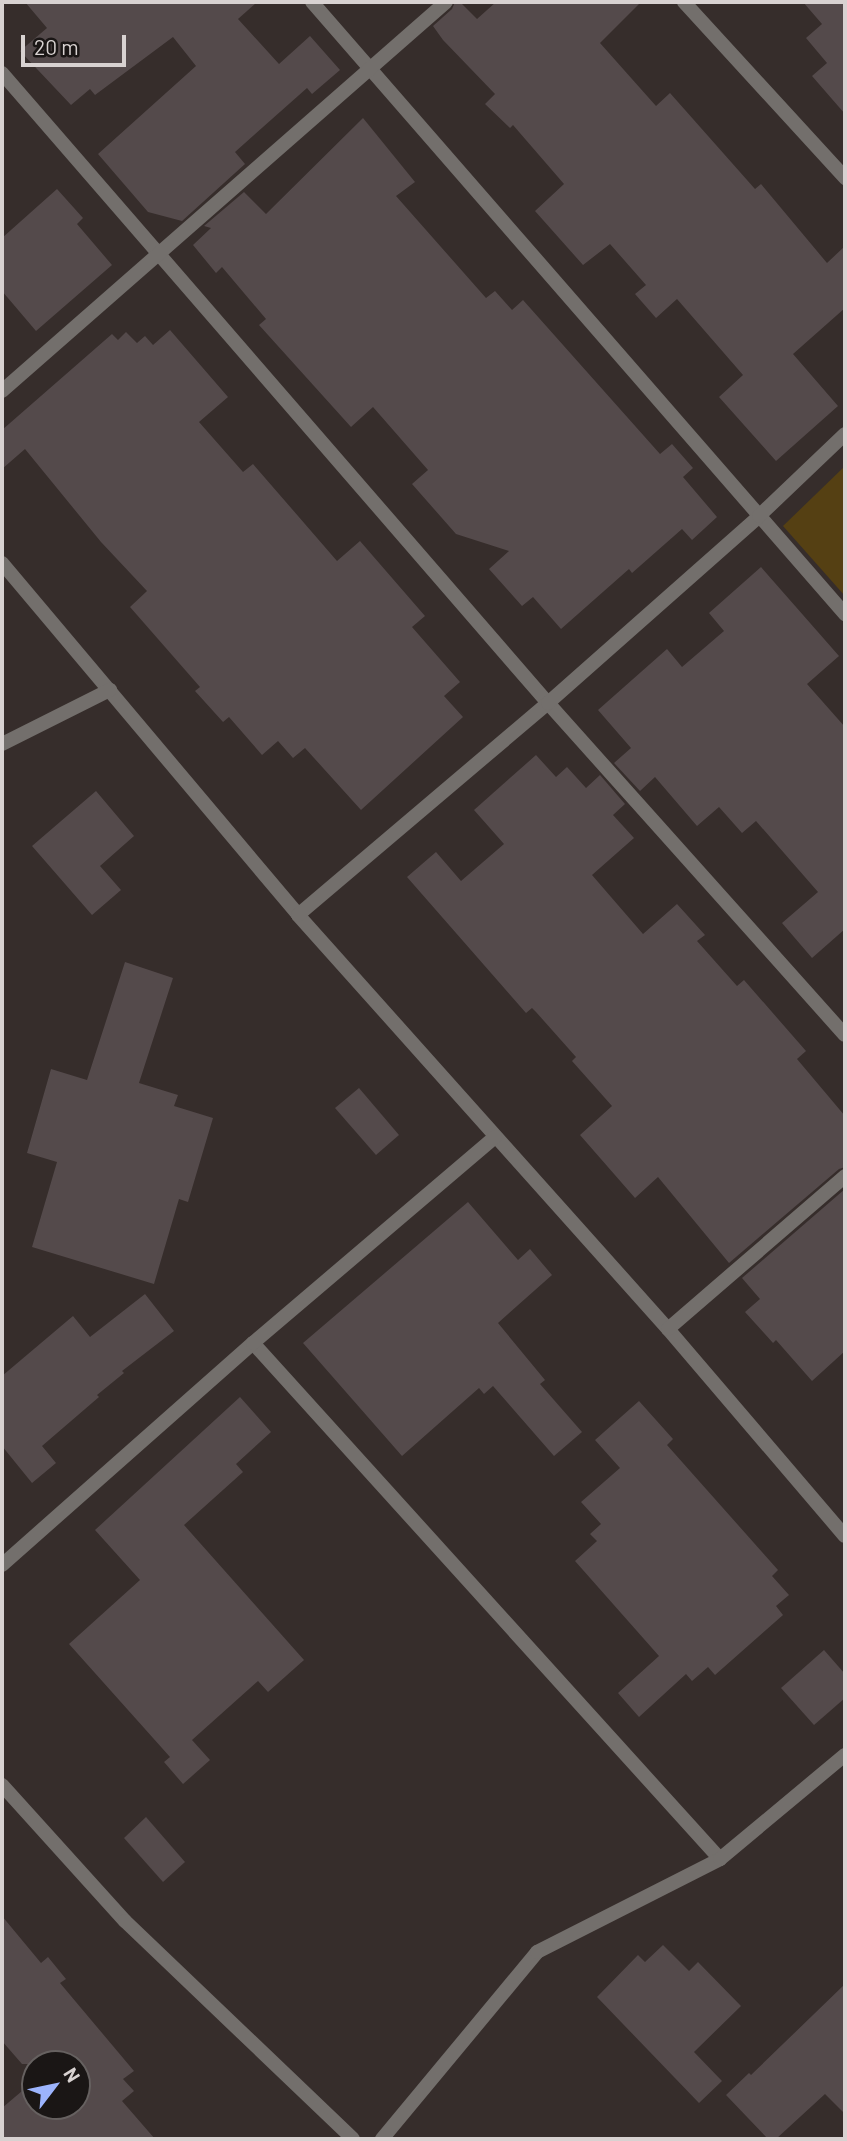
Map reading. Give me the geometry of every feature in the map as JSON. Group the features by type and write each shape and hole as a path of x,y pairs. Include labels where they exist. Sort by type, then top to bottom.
{"street":[{"path":"312,2 845,614"},
{"path":"2,391 158,251 446,2"},
{"path":"684,2 845,178"},
{"path":"2,72 548,704 845,1035"},
{"path":"298,915 548,704 759,516 845,433"},
{"path":"2,563 298,915 668,1329 845,1536"},
{"path":"2,744 110,690"},
{"path":"2,1564 253,1343 495,1137"},
{"path":"668,1329 845,1176"},
{"path":"253,1343 720,1859"},
{"path":"382,2139 537,1952 720,1859 845,1755"},
{"path":"2,1785 125,1921 352,2139"}],"shaded area":[{"path":"845,466 845,596 783,526"}],"building":[{"path":"25,2 257,2 238,19 279,64 310,36 340,70 312,94 307,88 235,152 245,164 182,221 148,212 98,154 196,66 173,37 95,95 90,89 71,105 20,51 47,28"},
{"path":"455,2 460,2 477,19 496,2 641,2 600,43 656,106 670,93 755,189 761,184 827,263 845,246 845,308 793,354 838,406 776,461 719,397 743,375 677,299 656,318 635,294 646,285 610,244 583,265 535,211 564,184 513,125 510,128 485,104 495,94 433,26 452,9"},
{"path":"803,2 845,2 845,114 812,76 827,63 806,38 822,24"},
{"path":"363,118 415,182 396,196 486,298 495,291 512,310 523,300 660,454 672,444 693,468 683,477 717,517 692,540 682,529 632,573 629,569 561,629 533,597 522,606 489,569 509,551 456,534 412,484 428,470 373,407 351,427 259,325 266,319 222,267 216,273 193,245 211,228 204,226 244,192 266,214"},
{"path":"57,189 83,218 77,224 112,265 36,331 2,291 2,238"},
{"path":"170,330 228,397 199,422 243,472 253,464 337,561 360,541 425,616 412,627 460,682 444,696 463,717 361,810 305,748 293,758 278,741 262,755 229,717 223,722 195,691 200,687 130,607 147,591 101,542 25,449 2,469 2,430 112,334 118,340 126,332 137,343 145,336 153,345"},
{"path":"761,567 839,656 807,684 845,727 845,929 812,958 782,923 818,892 756,821 742,833 719,807 697,826 655,777 640,791 614,763 631,748 598,710 667,649 682,667 724,631 709,613"},
{"path":"536,755 556,777 567,767 586,788 600,775 625,804 613,815 634,838 592,875 643,934 677,904 705,935 697,941 737,986 744,980 806,1051 797,1059 845,1116 845,1167 839,1169 729,1263 658,1177 635,1198 580,1135 612,1106 572,1061 576,1057 536,1012 532,1008 526,1013 407,877 436,852 461,881 504,844 474,810"},
{"path":"96,791 134,836 100,866 121,890 92,915 32,846"},
{"path":"125,962 173,978 139,1083 178,1095 174,1106 213,1118 188,1202 179,1199 154,1284 32,1247 57,1162 27,1153 51,1069 87,1080"},
{"path":"359,1088 399,1135 376,1155 335,1108"},
{"path":"845,1189 845,1351 812,1381 776,1340 773,1343 745,1312 760,1299 742,1278"},
{"path":"468,1202 518,1260 530,1249 552,1275 498,1323 545,1380 540,1384 582,1432 554,1456 493,1386 484,1394 479,1388 402,1456 303,1343"},
{"path":"145,1294 174,1331 122,1371 124,1373 97,1395 99,1397 42,1446 56,1463 32,1483 2,1446 2,1376 73,1316 90,1337"},
{"path":"240,1397 271,1432 236,1464 243,1472 184,1525 304,1660 268,1692 258,1681 192,1740 210,1760 183,1784 164,1762 170,1757 69,1644 140,1580 95,1530"},
{"path":"639,1401 673,1439 667,1445 778,1570 772,1576 789,1595 776,1606 783,1615 715,1675 708,1667 692,1681 686,1674 639,1717 618,1693 659,1656 575,1561 597,1541 590,1534 601,1524 581,1502 620,1468 595,1440"},
{"path":"824,1650 845,1674 845,1698 814,1725 781,1688"},
{"path":"146,1817 185,1862 163,1882 124,1838"},
{"path":"2,1916 41,1963 48,1957 66,1979 60,1983 134,2071 123,2079 134,2091 122,2101 155,2139 2,2139 2,2108 21,2092 21,2120 91,2120 91,2050 21,2050 21,2063 2,2041"},
{"path":"663,1945 689,1971 698,1962 741,2006 694,2052 722,2081 699,2103 597,1997 638,1955 645,1962"},
{"path":"845,1984 845,2114 825,2094 776,2139 768,2139 726,2095 749,2073 751,2075"}]}
